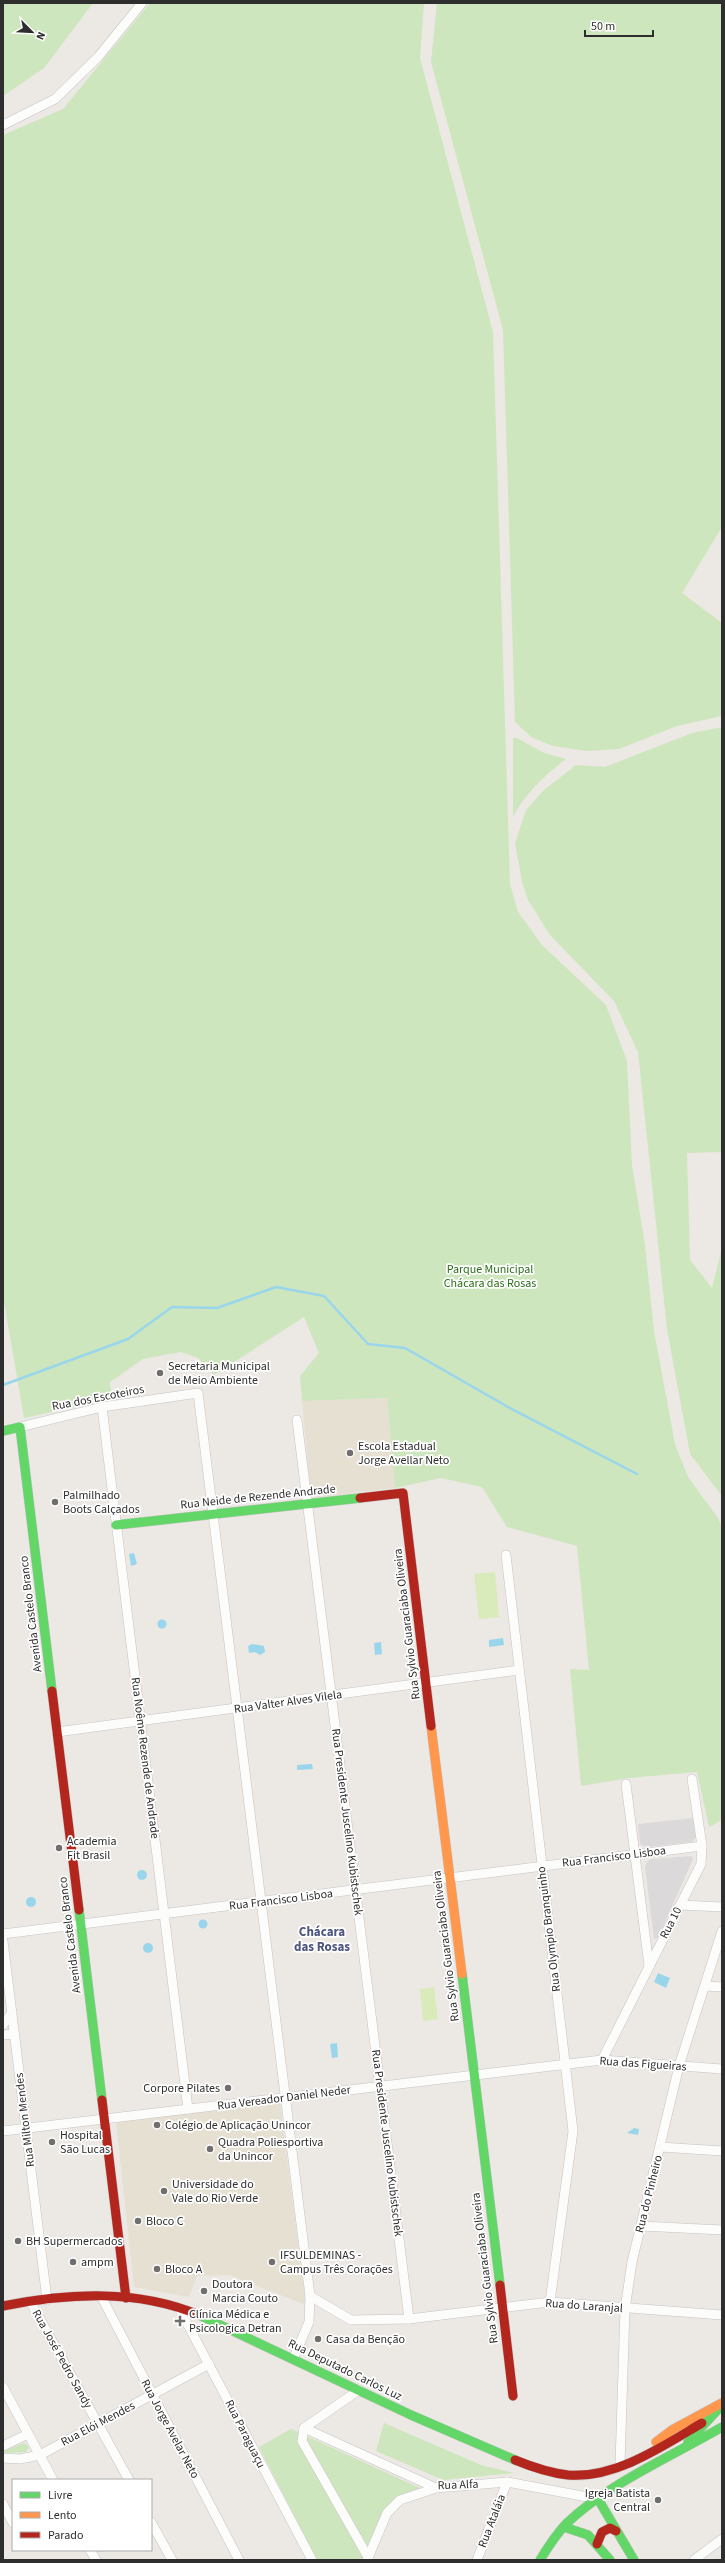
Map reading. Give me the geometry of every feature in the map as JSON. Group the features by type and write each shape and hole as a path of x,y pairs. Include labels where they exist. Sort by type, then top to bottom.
{"street":[{"path":"3,125 56,98 98,57 142,3"},
{"name":"Rua dos Escoteiros","path":"3,1431 102,1407 198,1393 213,1514"},
{"name":"Rua Noême Rezende de Andrade","path":"102,1407 188,2109"},
{"name":"Rua Presidente Juscelino Kubistschek","path":"297,1420 306,1504 410,2319"},
{"name":"Avenida Castelo Branco","path":"20,1428 126,2298"},
{"name":"Rua Neide de Rezende Andrade","path":"116,1525 403,1493"},
{"name":"Rua Sylvio Guaraciaba Oliveira","path":"403,1493 513,2396"},
{"path":"213,1514 284,2098 310,2296 309,2322 294,2357"},
{"name":"Rua Olympio Branquinho","path":"506,1555 573,2131 550,2302"},
{"name":"Rua Valter Alves Vilela","path":"57,1732 519,1670"},
{"name":"Rua 10","path":"602,2060 701,1864 702,1846 692,1778"},
{"path":"626,1784 649,1966"},
{"name":"Rua Francisco Lisboa","path":"3,1934 81,1926 702,1846"},
{"path":"680,1905 722,1906"},
{"name":"Rua do Pinheiro","path":"620,2464 625,2309 632,2262 679,2066 722,1931"},
{"name":"Rua Milton Mendes","path":"3,1941 47,2300"},
{"path":"704,1986 722,1987"},
{"path":"3,2025 12,2012"},
{"path":"3,2036 14,2034"},
{"name":"Rua das Figueiras","path":"565,2064 602,2060 722,2069"},
{"name":"Rua Vereador Daniel Neder","path":"3,2131 565,2064"},
{"path":"660,2147 722,2151"},
{"path":"641,2226 722,2230"},
{"name":"Rua do Laranjal","path":"310,2296 351,2320 410,2319 550,2302 625,2309 722,2314"},
{"name":"Rua Deputado Carlos Luz","path":"3,2306 30,2301 102,2298 126,2298 160,2301 294,2357 412,2417 547,2470 568,2475 592,2474 648,2453 709,2419 722,2414"},
{"name":"Rua Jorge Avelar Neto","path":"102,2298 151,2395 239,2560"},
{"name":"Rua José Pedro Sandy","path":"30,2301 127,2479"},
{"name":"Rua Paraguaçu","path":"179,2308 209,2364 247,2441 312,2560"},
{"name":"Rua Elói Mendes","path":"3,2458 20,2459 40,2455 99,2425 209,2364"},
{"path":"3,2387 52,2479"},
{"path":"359,2390 304,2428 302,2441 368,2559"},
{"name":"Rua Deputado Carlos Luz","path":"648,2453 657,2441 672,2430 722,2404"},
{"name":"Rua Deputado Carlos Luz","path":"672,2457 722,2404"},
{"path":"540,2560 564,2527 598,2499 722,2427"},
{"name":"Rua Alfa","path":"304,2428 436,2488 507,2482 598,2499"},
{"path":"3,2446 28,2434"},
{"name":"Rua Ataláia","path":"478,2560 507,2482"},
{"path":"368,2559 387,2513 400,2500 436,2488"},
{"path":"598,2499 634,2560"},
{"path":"3,2504 12,2521"},
{"path":"152,2524 172,2560"},
{"path":"564,2527 583,2533 597,2544 610,2560"},
{"path":"597,2544 602,2532 610,2528 616,2531"},
{"path":"694,2560 722,2538"},
{"path":"91,2551 96,2560"}],"shaded area":[{"name":"Escola Estadual Jorge Avellar Neto","path":"387,1398 395,1488 311,1498 302,1401"},
{"path":"694,1818 696,1837 692,1842 646,1847 640,1844 638,1824"},
{"path":"692,1856 693,1859 658,1938 654,1939 645,1867 647,1862 651,1859"},
{"path":"280,2103 306,2305 229,2275 197,2276 189,2297 134,2287 116,2122"}],"green space":[{"path":"3,3 93,3 44,68 3,96"},
{"name":"Parque Municipal Chácara das Rosas","path":"150,3 424,3 420,58 493,332 510,884 518,912 542,945 606,1005 627,1061 632,1165 645,1245 654,1331 675,1444 688,1477 718,1518 722,1529 722,1820 709,1827 697,1772 629,1778 581,1786 570,1669 589,1670 577,1546 507,1527 482,1487 441,1478 395,1488 387,1398 302,1401 300,1376 319,1353 304,1317 214,1375 198,1358 181,1352 143,1359 110,1382 112,1399 24,1418 3,1296 3,135 63,109"},
{"path":"437,3 722,3 722,527 682,593 722,623 722,716 677,726 619,749 587,751 553,746 531,737 515,722 503,330 431,62"},
{"path":"722,727 722,1152 687,1153 690,1260 712,1288 722,1248 722,1496 690,1454 667,1329 638,1052 614,1001 550,935 528,900 522,882 515,843 526,810 544,790 576,765 605,767 692,733"},
{"path":"513,738 517,738 544,753 566,759 536,785 513,817"},
{"path":"495,1572 499,1617 479,1619 474,1574"},
{"path":"434,1987 438,2019 423,2021 420,1989"},
{"path":"384,2423 481,2465 514,2473 443,2480 376,2451"},
{"path":"291,2429 420,2488 393,2500 382,2513 361,2560 317,2560 259,2447"},
{"path":"24,2443 29,2447 26,2452 3,2453 3,2451"}],"water":[{"path":"134,1553 137,1564 131,1566 129,1554"},
{"path":"162,1619 167,1624 162,1629 157,1624"},
{"path":"503,1638 504,1645 489,1647 489,1640"},
{"path":"381,1642 382,1654 375,1655 374,1643"},
{"path":"252,1644 264,1646 265,1652 260,1655 255,1652 249,1653 248,1646"},
{"path":"312,1764 313,1769 297,1770 297,1765"},
{"path":"140,1870 144,1870 147,1875 144,1880 140,1880 137,1877 137,1873"},
{"path":"31,1897 36,1902 31,1907 26,1902"},
{"path":"201,1920 205,1920 207,1924 205,1928 201,1928 199,1926 199,1922"},
{"path":"146,1943 150,1943 152,1944 152,1952 146,1953 143,1950 143,1946"},
{"path":"658,1973 670,1978 666,1988 654,1982"},
{"path":"337,2043 338,2057 332,2058 330,2044"},
{"path":"634,2128 639,2129 638,2135 627,2133"}],"waterway":[{"path":"3,1385 128,1339 172,1307 217,1308 276,1287 324,1296 368,1344 405,1348 508,1407 637,1474"}],"traffic: fast":[{"path":"3,1431 20,1427 52,1691"},
{"path":"116,1525 360,1498"},
{"path":"79,1910 102,2100"},
{"path":"462,1974 500,2285"},
{"path":"199,2315 411,2415 515,2460"},
{"path":"688,2442 722,2405"},
{"path":"540,2560 556,2536 567,2523 583,2509 641,2471 722,2427"},
{"path":"598,2499 634,2560"},
{"path":"564,2527 588,2535 610,2560"}],"traffic: slow":[{"path":"431,1726 462,1974"},
{"path":"656,2442 672,2430 722,2403"}],"traffic: jam":[{"path":"360,1498 403,1493 431,1726"},
{"path":"52,1691 79,1910"},
{"path":"102,2100 126,2298"},
{"path":"500,2285 513,2396"},
{"path":"3,2306 52,2298 77,2296 127,2297 151,2301 199,2315"},
{"path":"515,2460 555,2473 568,2475 586,2475 603,2472 655,2451 702,2423"},
{"path":"597,2544 602,2532 610,2528 616,2531"}],"place":[{"name":"Secretaria Municipal de Meio Ambiente","path":"160,1373"},
{"name":"Escola Estadual Jorge Avellar Neto","path":"350,1453"},
{"name":"Palmilhado Boots Calçados","path":"55,1502"},
{"name":"Academia Fit Brasil","path":"59,1848"},
{"name":"Corpore Pilates","path":"228,2088"},
{"name":"Colégio de Aplicação Unincor","path":"157,2125"},
{"name":"Hospital São Lucas","path":"52,2142"},
{"name":"Quadra Poliesportiva da Unincor","path":"210,2149"},
{"name":"Universidade do Vale do Rio Verde","path":"164,2191"},
{"name":"Bloco C","path":"138,2221"},
{"name":"BH Supermercados","path":"18,2241"},
{"name":"ampm","path":"73,2262"},
{"name":"IFSULDEMINAS - Campus Três Corações","path":"272,2262"},
{"name":"Bloco A","path":"157,2269"},
{"name":"Doutora Marcia Couto","path":"204,2291"},
{"name":"Clínica Médica e Psicologica Detran","path":"180,2321"},
{"name":"Casa da Benção","path":"318,2339"},
{"name":"Igreja Batista Central","path":"658,2500"}],"district":[{"name":"Chácara das Rosas","path":"322,1940"}]}
